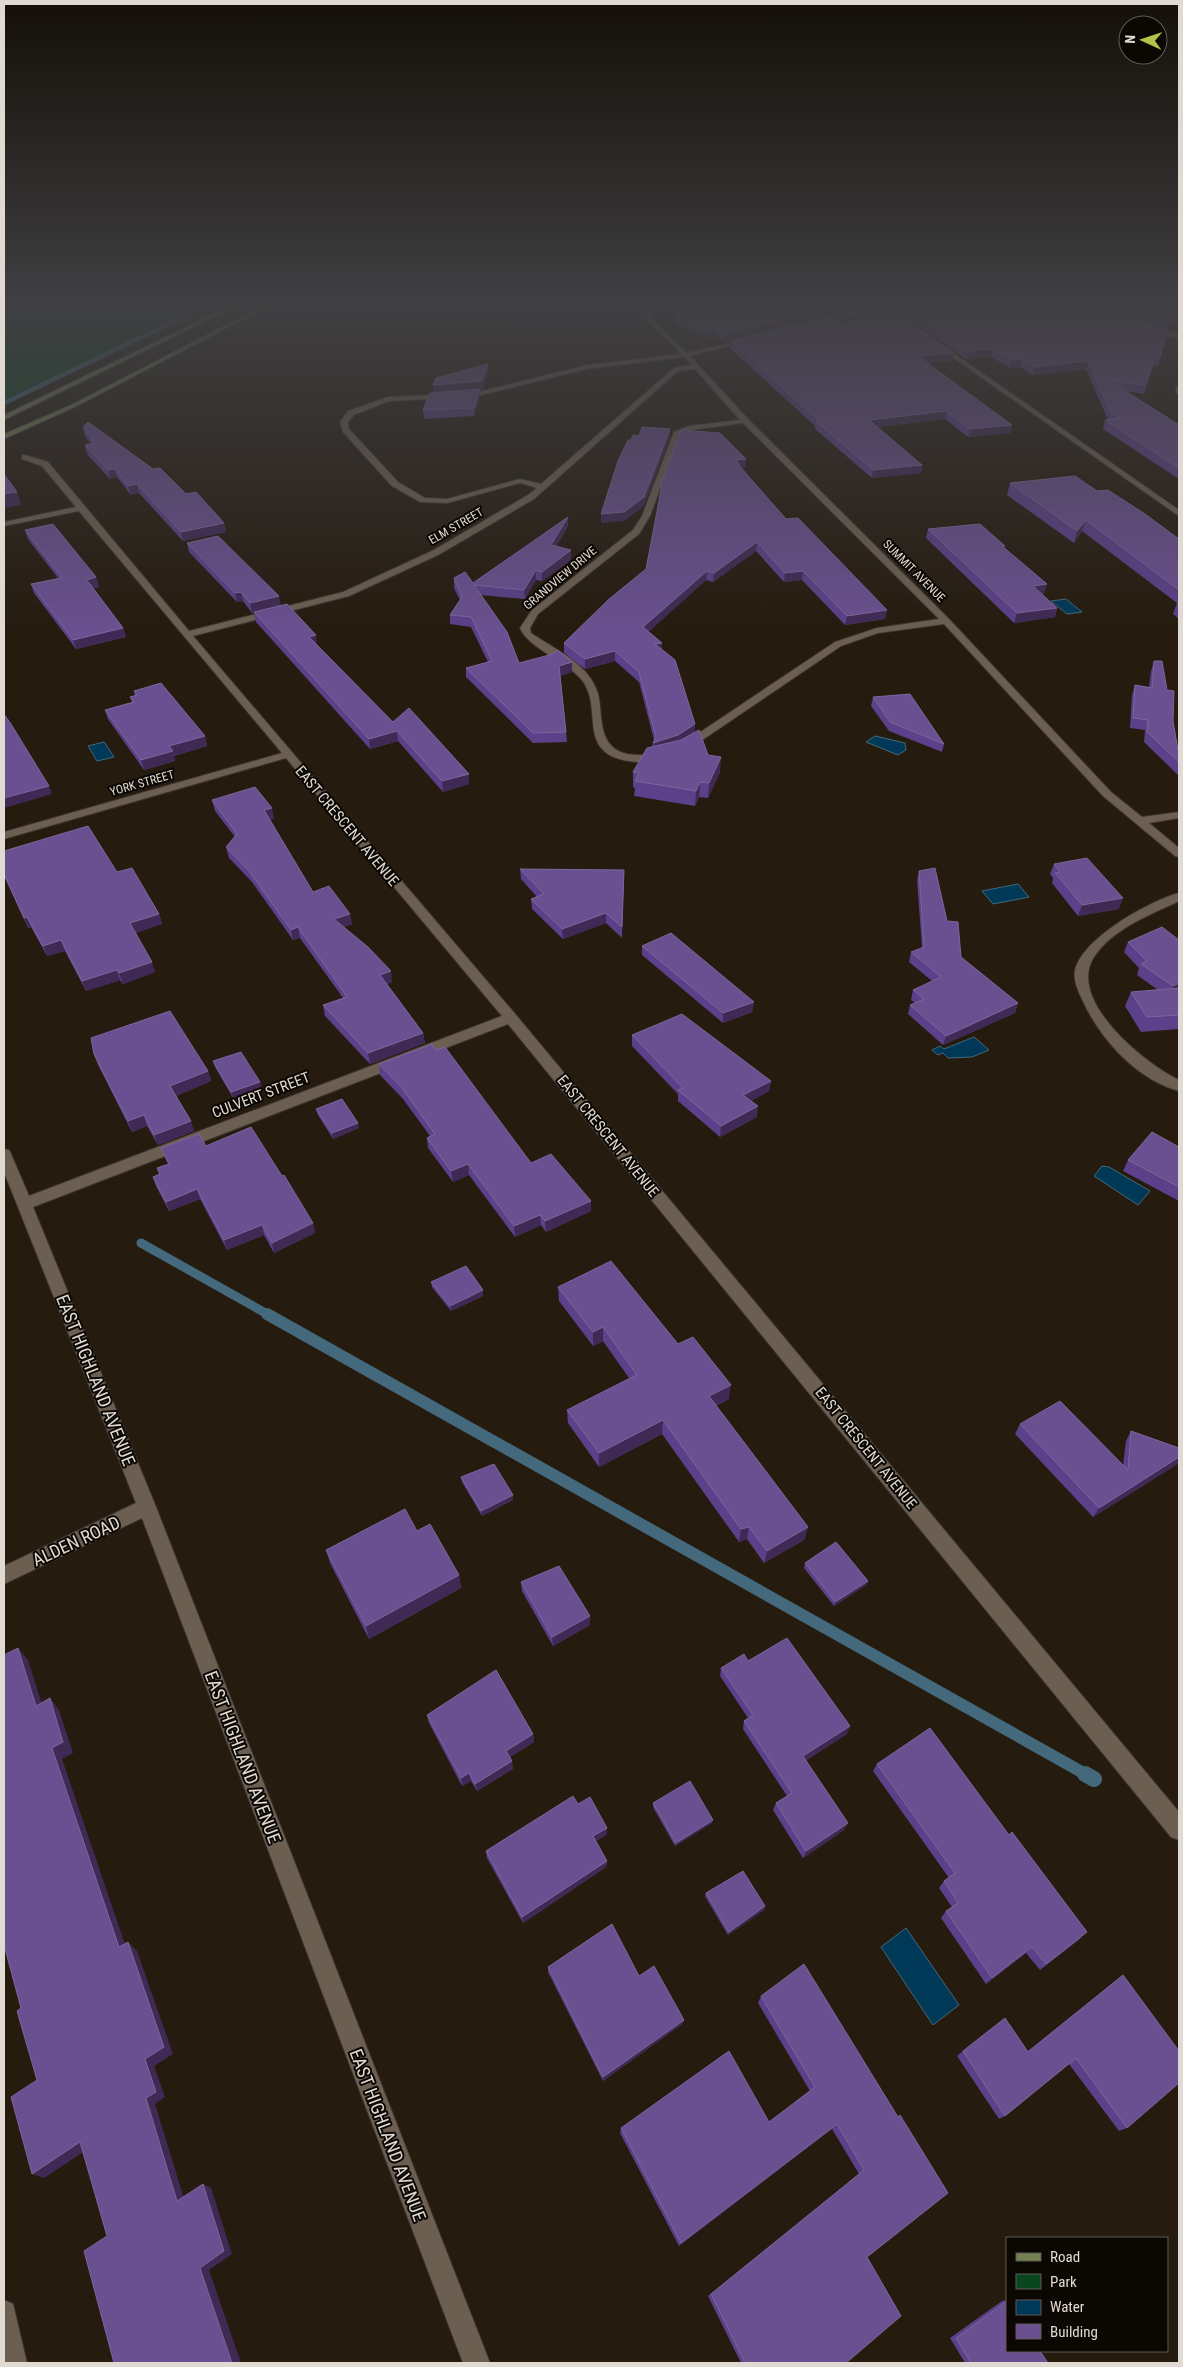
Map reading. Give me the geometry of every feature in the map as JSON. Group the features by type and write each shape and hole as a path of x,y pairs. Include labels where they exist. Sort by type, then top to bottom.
{"main road":[{"path":"4,418 17,411"},
{"path":"4,437 61,411"}],"street":[{"path":"355,411 351,413 344,422 346,430 395,484 424,500 447,501 520,481 543,487"},
{"name":"ELM STREET","path":"188,634 346,594 435,553 531,497 628,411"},
{"name":"SUMMIT AVENUE","path":"736,411 946,620 1107,794 1179,854"},
{"path":"1033,411 1179,514"},
{"name":"GRANDVIEW DRIVE","path":"745,421 689,428 677,434 646,516 636,532 535,612 525,628 527,634 577,670 588,681 600,739 605,748 624,757 644,760 674,753 838,644 855,635 874,630 946,620"},
{"name":"EAST CRESCENT AVENUE","path":"25,457 45,464 511,1018 1179,1829"},
{"path":"4,524 81,508"},
{"name":"YORK STREET","path":"4,836 287,754"},
{"path":"1139,821 1179,815"},
{"path":"1179,897 1134,918 1115,930 1090,954 1082,969 1082,985 1096,1016 1109,1034 1145,1067 1179,1086"},
{"name":"CULVERT STREET","path":"24,1204 511,1018"},
{"name":"EAST HIGHLAND AVENUE","path":"4,1154 148,1507 476,2363"},
{"name":"ALDEN ROAD","path":"4,1575 148,1507"},
{"path":"4,2313 14,2363"}],"water":[{"path":"1066,599 1082,612 1067,614 1051,601"},
{"path":"875,736 905,743 906,750 898,755 866,742"},
{"path":"104,742 114,757 97,761 88,746"},
{"path":"1018,884 1029,897 993,904 982,891"},
{"path":"974,1037 989,1050 972,1057 948,1058 943,1053 938,1055 932,1050 940,1046 944,1049"},
{"path":"1102,1166 1109,1167 1150,1191 1138,1205 1094,1176"},
{"path":"906,1928 959,2005 933,2025 881,1947"}],"building":[{"path":"809,411 942,411 869,420 922,465 873,470 816,421 819,421"},
{"path":"947,411 994,411 1012,425 970,429"},
{"path":"1111,411 1158,411 1179,425 1179,468 1105,420 1119,418"},
{"path":"88,422 153,469 160,468 186,494 196,492 224,523 181,532 137,484 128,486 115,469 108,470 85,445 95,443 83,427"},
{"path":"642,427 670,429 644,497 624,512 601,514 618,461 628,440 631,440 633,435 639,436"},
{"path":"681,430 720,433 746,459 736,460 786,519 798,518 887,610 847,616 803,571 785,573 757,542 714,573 707,571 643,627 662,643 655,644 675,660 695,724 678,735 653,743 656,737 639,672 615,651 585,659 564,643 608,600 646,569 662,485 660,486"},
{"path":"4,474 17,492 4,494"},
{"path":"1075,476 1097,491 1108,490 1179,539 1179,590 1086,520 1077,531 1010,483"},
{"path":"568,517 551,545 571,550 542,572 536,570 524,590 474,585 507,632 519,663 553,654 557,650 572,662 559,666 566,732 533,733 466,668 492,661 471,617 450,615 462,597 454,578 465,572 473,583"},
{"path":"53,524 96,577 87,580 123,628 73,640 31,584 62,578 25,530"},
{"path":"980,524 1005,546 1002,546 1047,584 1033,586 1057,608 1017,613 928,529"},
{"path":"218,536 279,596 250,603 241,592 235,593 187,543"},
{"path":"287,604 316,635 309,637 393,722 409,708 469,774 442,781 397,731 369,739 254,612"},
{"path":"1154,661 1162,661 1167,690 1174,691 1173,721 1179,762 1147,732 1148,720 1133,718 1135,685 1152,688"},
{"path":"161,683 205,736 169,746 173,751 141,760 105,710 134,702 130,697 137,695 134,691"},
{"path":"910,694 944,744 890,722 873,697"},
{"path":"4,714 11,724 49,786 4,798"},
{"path":"699,730 708,755 721,757 709,783 700,782 696,791 635,781 639,773 633,772 647,748 681,740"},
{"path":"255,787 272,808 264,810 313,892 329,886 350,914 334,919 368,947 391,971 380,975 423,1033 368,1053 323,1005 347,997 298,927 291,930 249,871 226,847 237,834 212,800"},
{"path":"88,826 117,872 132,868 159,914 130,923 152,962 119,973 117,970 82,981 61,940 43,946 27,917 24,918 4,874 4,851"},
{"path":"1087,858 1123,898 1082,905 1055,873 1060,872 1054,864"},
{"path":"935,868 947,921 958,922 961,957 1018,1003 946,1036 910,1005 924,999 913,990 941,977 911,952 924,947 919,871"},
{"path":"520,869 624,870 622,927 606,913 562,929 531,899 544,894"},
{"path":"1162,927 1179,940 1179,983 1173,986 1141,964 1147,961 1128,942"},
{"path":"671,933 754,1002 723,1013 642,946"},
{"path":"1179,988 1179,1015 1147,1017 1131,992"},
{"path":"170,1011 208,1071 170,1086 191,1121 154,1135 144,1115 128,1121 94,1054 91,1038"},
{"path":"682,1014 771,1081 743,1095 758,1106 721,1126 678,1090 683,1088 632,1035"},
{"path":"432,1044 436,1050 445,1047 531,1163 551,1154 591,1201 545,1221 540,1215 514,1226 468,1164 451,1171 427,1138 435,1134 402,1088 379,1064"},
{"path":"241,1052 260,1082 231,1092 213,1061"},
{"path":"342,1099 358,1123 332,1133 316,1109"},
{"path":"251,1127 282,1176 284,1175 313,1223 272,1243 262,1225 224,1240 197,1189 166,1202 153,1177 160,1174 157,1168 169,1164 161,1148 199,1134 206,1146"},
{"path":"1152,1132 1179,1147 1179,1187 1128,1160"},
{"path":"611,1261 678,1344 693,1337 731,1385 709,1396 808,1527 767,1551 749,1527 741,1529 663,1420 599,1453 567,1410 637,1375 603,1327 593,1332 558,1287"},
{"path":"466,1266 483,1290 450,1306 431,1282"},
{"path":"1060,1401 1128,1470 1131,1431 1179,1448 1179,1457 1099,1508 1020,1424"},
{"path":"494,1464 513,1495 481,1511 461,1477"},
{"path":"405,1509 417,1531 430,1524 459,1575 366,1626 326,1550"},
{"path":"836,1542 868,1581 835,1602 805,1563"},
{"path":"559,1566 590,1616 552,1637 521,1582"},
{"path":"787,1638 850,1726 803,1756 848,1823 806,1851 776,1803 792,1793 744,1721 753,1715 721,1668 744,1654 748,1661"},
{"path":"18,1648 36,1706 50,1698 63,1742 52,1748 119,1947 128,1942 164,2047 145,2059 156,2092 146,2098 177,2201 203,2184 224,2251 200,2268 232,2363 114,2363 84,2251 107,2236 80,2142 32,2174 11,2097 37,2080 17,2011 21,2008 4,1945 4,1655"},
{"path":"496,1670 533,1734 506,1751 512,1761 475,1784 469,1773 461,1778 427,1715"},
{"path":"930,1728 1009,1835 1012,1832 1087,1932 1046,1964 1032,1947 992,1978 946,1911 958,1903 944,1881 955,1873 877,1764"},
{"path":"690,1781 713,1820 676,1843 653,1803"},
{"path":"573,1796 578,1804 590,1797 607,1828 593,1836 607,1861 522,1917 486,1851"},
{"path":"743,1871 765,1906 729,1932 706,1893"},
{"path":"612,1924 639,1976 654,1966 684,2020 603,2077 548,1967"},
{"path":"804,1964 898,2117 900,2115 948,2193 867,2257 901,2316 846,2363 745,2363 711,2294 864,2170 837,2124 681,2243 621,2128 729,2051 769,2122 815,2087 761,1996"},
{"path":"1123,1975 1179,2051 1179,2083 1127,2128 1076,2058 1005,2116 963,2051 1005,2018 1028,2052"},
{"path":"1006,2302 1006,2352 1041,2352 1048,2363 971,2363 956,2338"}],"waterway":[{"path":"141,1243 269,1315"},
{"path":"267,1314 1087,1775"},
{"path":"1085,1774 1094,1779"}]}
